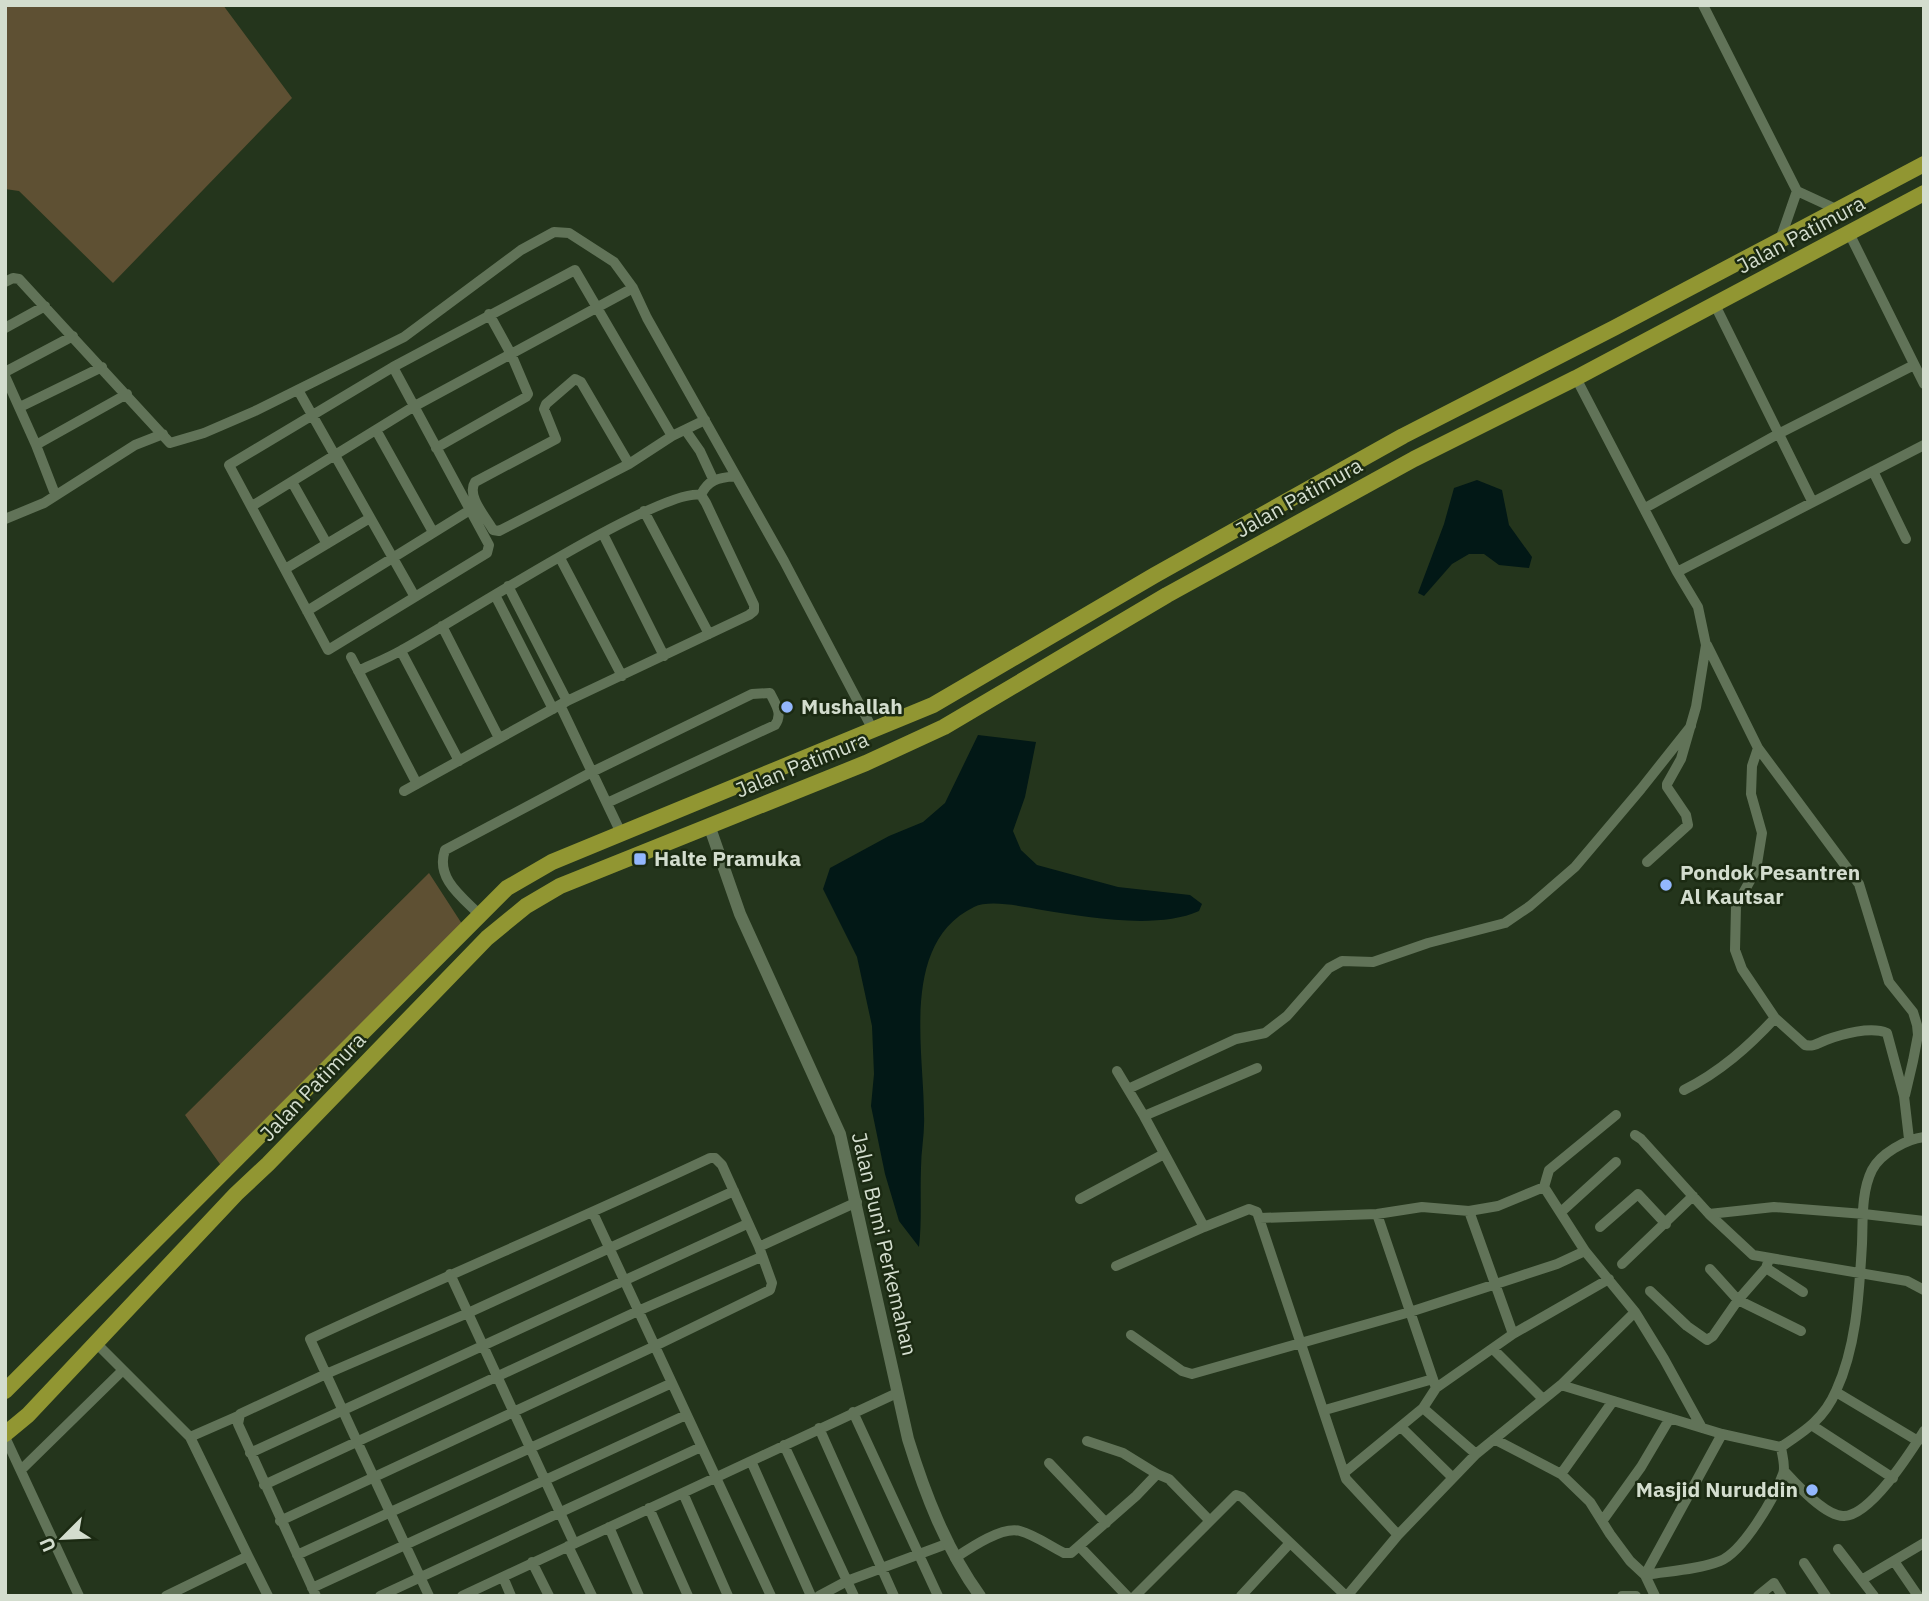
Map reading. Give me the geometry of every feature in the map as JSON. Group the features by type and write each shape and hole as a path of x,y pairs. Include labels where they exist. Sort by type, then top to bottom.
{"highway":[{"name":"Jalan Patimura","path":"5,1391 507,888 552,862 933,705 1155,575 1403,436 1924,164"},
{"name":"Jalan Patimura","path":"5,1435 28,1415 236,1194 487,938 526,906 560,886 866,763 944,727 1202,576 1414,459 1716,305 1924,193"},
{"path":"1703,280 1716,305"},
{"path":"350,1048 366,1063"}],"street":[{"path":"1703,5 1797,191 1836,209"},
{"path":"1782,237 1797,191"},
{"path":"5,282 13,278 19,279 170,443 204,433 404,337 513,256 554,232 569,233 614,262 633,288 802,594 873,730"},
{"path":"1849,233 1924,384"},
{"path":"393,367 489,545 489,551 328,650 230,464 393,367 572,270 578,273 672,436"},
{"path":"252,506 413,407 633,288"},
{"path":"1716,305 1812,501"},
{"path":"5,328 45,306"},
{"path":"436,448 528,396 512,354 489,314"},
{"path":"55,494 5,374 73,337"},
{"path":"1645,508 1778,434 1914,365"},
{"path":"20,407 102,367"},
{"path":"1576,378 1698,607 1706,645 1758,748 1858,884 1889,982 1913,1013 1918,1035 1905,1096"},
{"path":"629,464 581,382 574,379 544,408 556,439 475,482 471,494 496,532 629,464 672,436 705,420"},
{"path":"298,390 415,597"},
{"path":"36,445 127,394"},
{"path":"376,430 433,532"},
{"path":"685,431 695,443 713,479"},
{"path":"5,519 44,503 135,445 163,434"},
{"path":"1677,572 1924,445"},
{"path":"1873,471 1906,539"},
{"path":"404,791 560,705 749,615 755,608 701,495 705,484 713,479 736,476"},
{"path":"292,482 327,544"},
{"path":"358,671 401,651 508,586 644,511 689,494 701,495"},
{"path":"307,611 470,510"},
{"path":"644,511 709,634"},
{"path":"285,569 370,518"},
{"path":"603,534 664,656"},
{"path":"560,558 622,676"},
{"path":"508,586 560,705 621,833"},
{"path":"495,595 560,705"},
{"path":"442,626 499,738"},
{"path":"1647,862 1688,825 1686,815 1667,786 1681,759 1691,726 1706,645"},
{"path":"401,651 459,761"},
{"path":"351,657 417,784"},
{"path":"480,915 455,891 444,872 441,861 445,850 592,772 752,694 770,694 779,712 775,725 607,803"},
{"path":"1128,1088 1236,1039 1265,1033 1287,1016 1329,968 1342,961 1373,962 1428,943 1505,923 1530,906 1575,867 1691,726"},
{"path":"1758,748 1752,765 1751,794 1762,832 1756,870 1736,906 1734,941 1742,969 1775,1017 1809,1046 1855,1032 1885,1032 1894,1051 1905,1096 1909,1139"},
{"name":"Jalan Bumi Perkemahan","path":"709,825 740,914 840,1134 897,1393 923,1488 955,1558 980,1596"},
{"path":"1684,1090 1711,1077 1748,1046 1775,1017"},
{"path":"1144,1116 1257,1068"},
{"path":"1117,1072 1204,1227"},
{"path":"1544,1187 1549,1170 1616,1115"},
{"path":"1635,1135 1709,1214 1753,1255 1768,1263 1803,1292"},
{"path":"1561,1385 1722,1434 1781,1447 1814,1426 1836,1392 1855,1332 1865,1191 1872,1169 1894,1148 1909,1139 1924,1137"},
{"path":"1080,1199 1164,1154"},
{"path":"280,1521 374,1478 514,1413 770,1290 772,1283 734,1191 722,1164 713,1158 310,1339 358,1442 374,1478 405,1545 429,1596"},
{"path":"1561,1212 1616,1162"},
{"path":"1260,1218 1377,1214 1422,1207 1469,1211 1498,1206 1544,1187"},
{"path":"1544,1187 1585,1251 1635,1312 1702,1428"},
{"path":"190,1437 734,1191"},
{"path":"1600,1227 1638,1194 1666,1224"},
{"path":"1622,1264 1693,1196"},
{"path":"264,1485 498,1378 760,1252 857,1202"},
{"path":"1709,1214 1774,1207 1924,1221"},
{"path":"1116,1266 1204,1227 1254,1209 1260,1218 1303,1344 1346,1479 1398,1535"},
{"path":"1469,1211 1513,1334"},
{"path":"593,1213 771,1596"},
{"path":"1344,1473 1423,1408 1434,1383 1377,1214"},
{"path":"250,1453 747,1224"},
{"path":"1131,1335 1182,1371 1192,1374 1410,1312 1557,1264 1585,1251"},
{"path":"1768,1263 1907,1281 1924,1290"},
{"path":"1650,1291 1687,1326 1707,1339 1713,1336 1768,1263"},
{"path":"1710,1269 1738,1300 1801,1331"},
{"path":"450,1274 560,1513 592,1596"},
{"path":"1325,1410 1434,1383 1609,1279"},
{"path":"1135,1596 1234,1496 1240,1496 1289,1544 1350,1594 1398,1535 1476,1454 1561,1385 1635,1312"},
{"path":"96,1343 190,1437 268,1596"},
{"path":"1493,1349 1543,1399"},
{"path":"22,1469 123,1370"},
{"path":"297,1555 671,1382"},
{"path":"1781,1447 1785,1472 1814,1501 1836,1514 1844,1516 1857,1512 1893,1478 1921,1436 1836,1392"},
{"path":"468,1594 897,1393"},
{"path":"1561,1474 1613,1401"},
{"path":"1423,1408 1476,1454"},
{"path":"853,1412 938,1596"},
{"path":"238,1416 237,1424 314,1592 405,1545 687,1415"},
{"path":"1603,1520 1641,1467 1670,1418"},
{"path":"1814,1426 1893,1478"},
{"path":"1401,1427 1453,1478"},
{"path":"819,1428 894,1596"},
{"path":"1645,1575 1722,1434"},
{"path":"5,1435 79,1596"},
{"path":"1494,1439 1561,1474 1590,1502 1616,1543 1645,1575 1655,1596"},
{"path":"1087,1441 1124,1453 1169,1479 1210,1521"},
{"path":"784,1445 854,1596"},
{"path":"380,1596 701,1447"},
{"path":"751,1461 811,1596"},
{"path":"1049,1463 1106,1523"},
{"path":"1645,1575 1708,1565 1733,1553 1753,1531 1785,1472"},
{"path":"955,1558 984,1540 1012,1530 1024,1533 1064,1553 1071,1553 1157,1474"},
{"path":"683,1493 728,1596"},
{"path":"649,1508 688,1596"},
{"path":"609,1527 639,1596"},
{"path":"820,1596 847,1581 949,1543"},
{"path":"1863,1579 1924,1543"},
{"path":"1241,1596 1289,1544"},
{"path":"1080,1547 1127,1596"},
{"path":"1838,1549 1874,1596"},
{"path":"166,1596 248,1556"},
{"path":"1894,1561 1918,1596"},
{"path":"532,1562 549,1596"},
{"path":"1804,1563 1826,1596"},
{"path":"503,1577 511,1596"},
{"path":"1758,1596 1773,1583 1782,1596"},
{"path":"1622,1596 1636,1596"}],"shaded area":[{"path":"5,5 223,5 292,98 113,283 19,191 5,189"},
{"path":"1477,480 1502,490 1509,525 1532,557 1529,568 1499,565 1484,554 1469,554 1452,564 1424,596 1418,593 1444,524 1454,488"},
{"path":"978,735 1036,742 1025,797 1013,831 1021,850 1037,865 1118,887 1190,895 1202,904 1199,911 1182,917 1142,921 989,904 974,907 951,924 935,946 926,971 921,1000 924,1122 919,1247 899,1221 885,1174 871,1106 874,1074 872,1026 857,957 823,889 830,868 889,836 923,822 945,803"},
{"path":"429,873 464,927 222,1167 185,1115"}],"place":[{"name":"Mushallah","path":"787,707"},
{"name":"Halte Pramuka","path":"640,859"},
{"name":"Pondok Pesantren Al Kautsar","path":"1666,885"},
{"name":"Masjid Nuruddin","path":"1812,1490"}]}
